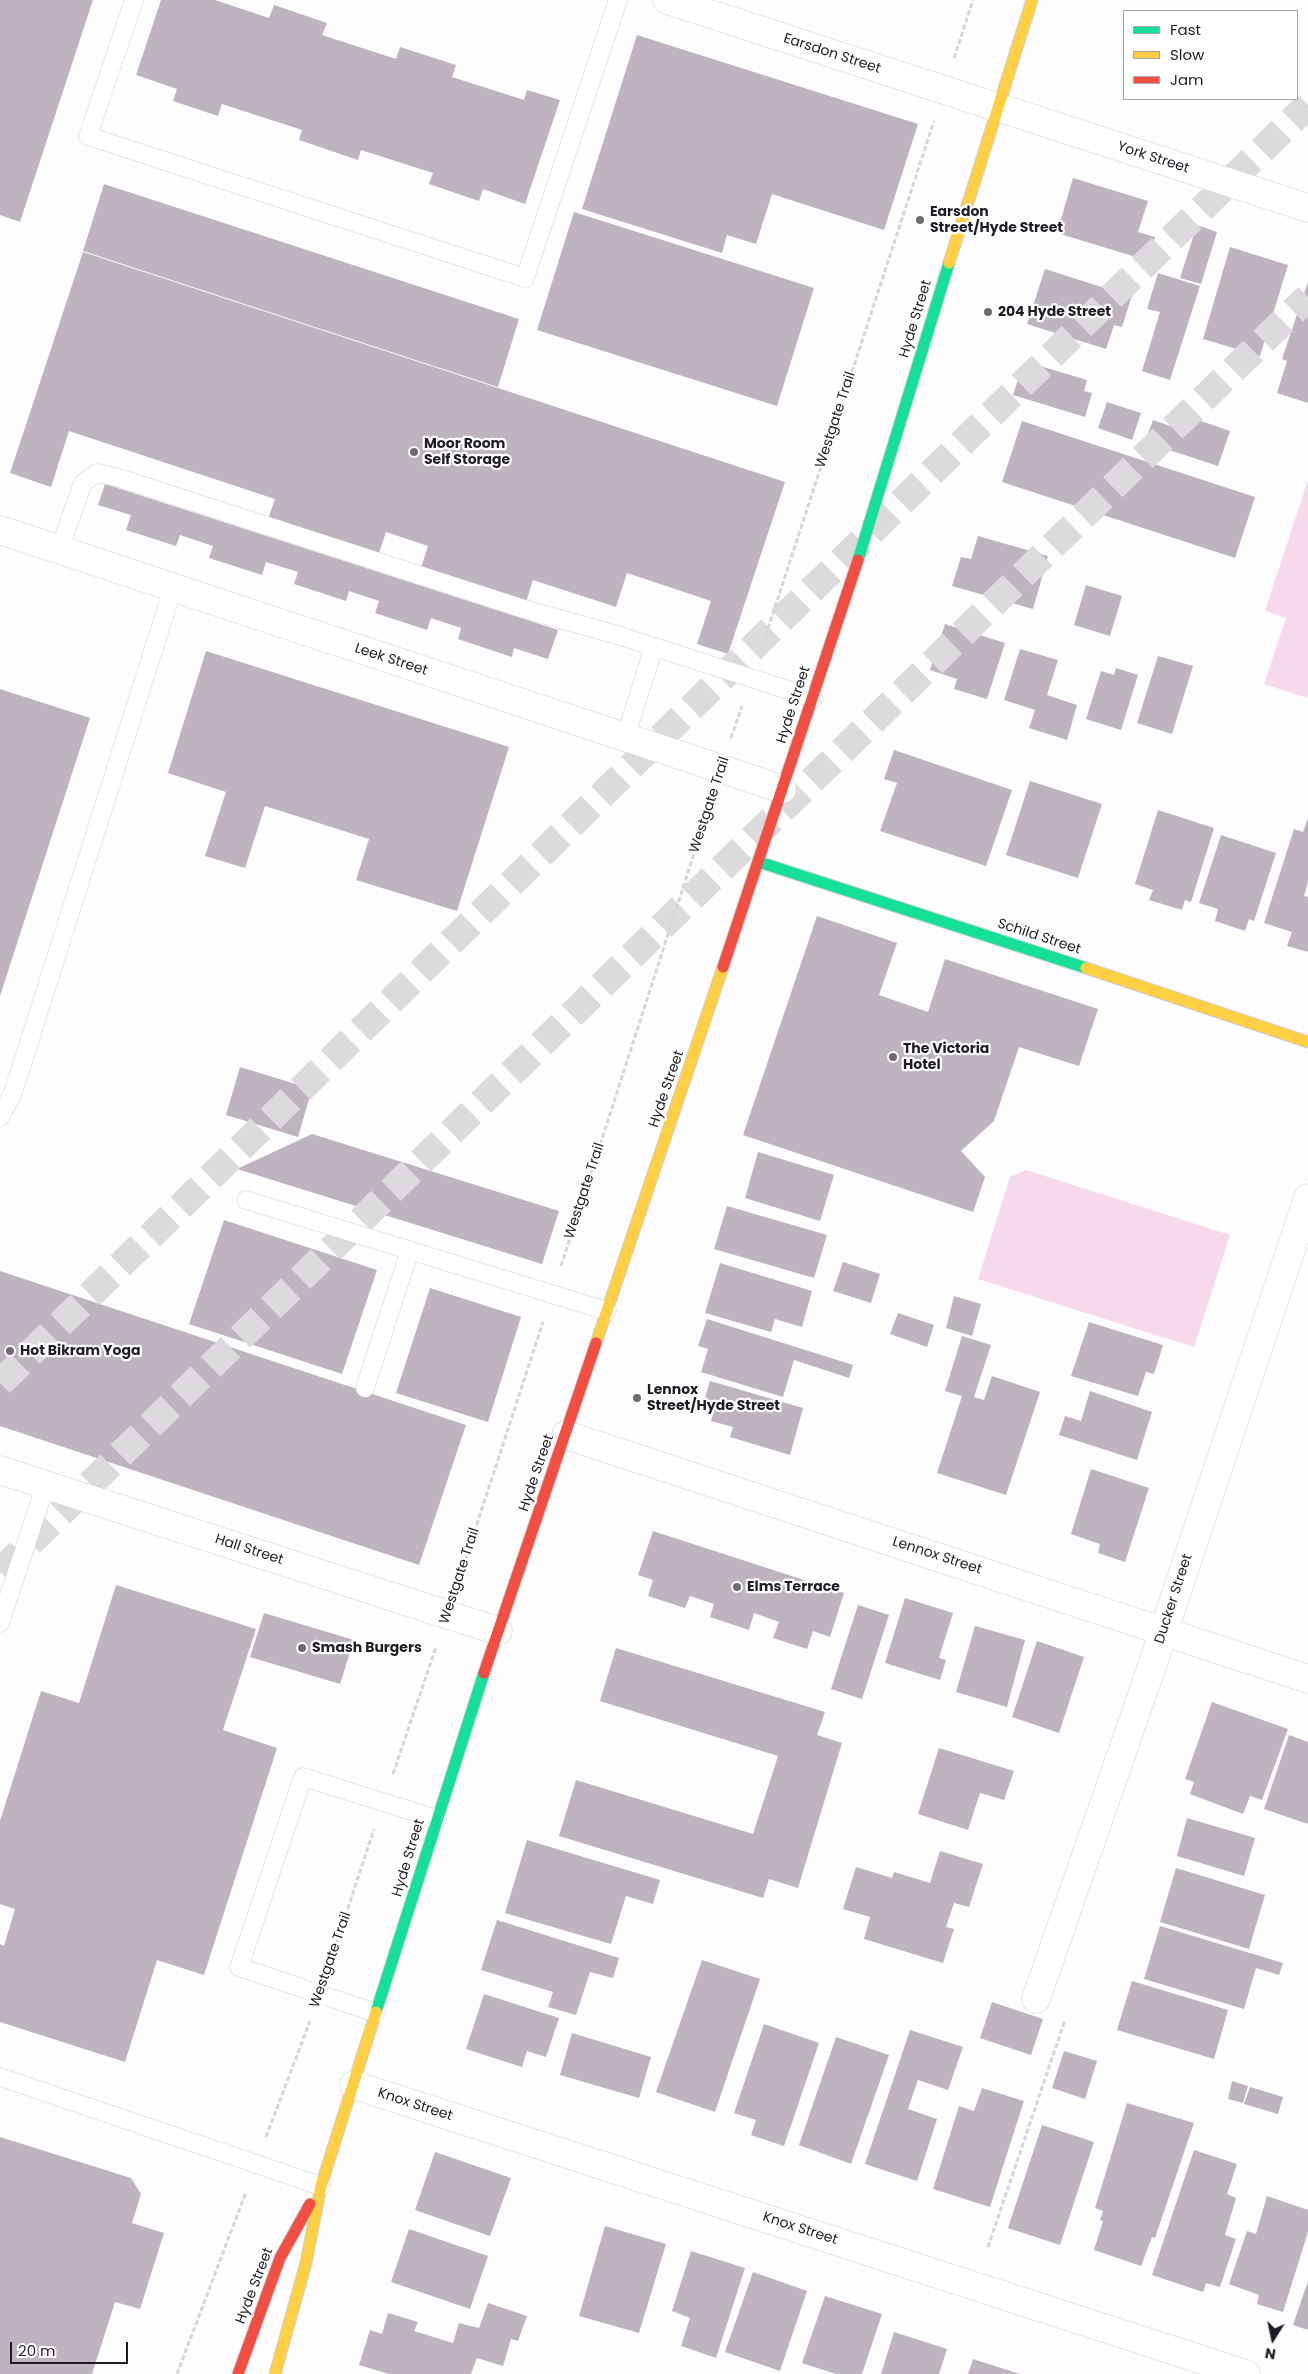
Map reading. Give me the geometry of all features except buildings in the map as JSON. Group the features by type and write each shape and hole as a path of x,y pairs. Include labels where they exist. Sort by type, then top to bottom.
{"street":[{"name":"Earsdon Street","path":"667,0 997,107"},
{"name":"Hyde Street","path":"275,2374 306,2263 321,2186 437,1819 498,1631 566,1435 813,698 885,474 997,107 1032,0"},
{"name":"York Street","path":"997,107 1308,208"},
{"name":"Leek Street","path":"0,530 782,789"},
{"name":"Schild Street","path":"759,862 932,917 1308,1042"},
{"name":"Ducker Street","path":"1036,1999 1164,1631 1308,1198"},
{"name":"Lennox Street","path":"566,1435 1308,1678"},
{"name":"Hall Street","path":"0,1470 498,1631"},
{"name":"Knox Street","path":"354,2085 1246,2374"},
{"name":"Hyde Street","path":"238,2374 280,2258 321,2186"}],"lane":[{"path":"134,0 88,136 525,278 618,0"},
{"path":"59,550 83,483 97,473 116,477 524,609 654,647 813,698"},
{"path":"0,1117 13,1092 173,588"},
{"path":"624,738 654,647"},
{"path":"246,1200 607,1311"},
{"path":"365,1388 410,1250"},
{"path":"0,1623 46,1484"},
{"path":"376,2013 239,1967 303,1777 437,1819"},
{"path":"0,2077 321,2186"}],"path":[{"name":"Westgate Trail","path":"177,2374 320,1994 552,1294 720,770 973,0"},
{"path":"988,2247 1068,2010 1036,1999"}],"shaded area":[{"path":"1308,480 1308,698 1264,684 1286,618 1265,611"},
{"path":"1026,1170 1230,1235 1194,1347 978,1279 1010,1177"}],"tunnel":[{"path":"0,1383 1308,105"},
{"path":"0,1572 1308,297"}],"traffic: fast":[{"path":"858,560 949,263"},
{"path":"759,862 1086,968"},
{"path":"376,2012 484,1673"}],"traffic: slow":[{"path":"949,263 1032,0"},
{"path":"596,1343 723,967"},
{"path":"1086,968 1308,1042"},
{"path":"275,2374 306,2263 321,2186 376,2012"}],"traffic: jam":[{"path":"723,967 858,560"},
{"path":"484,1673 596,1343"},
{"path":"238,2374 280,2258 310,2204"}],"place":[{"name":"Earsdon Street/Hyde Street","path":"920,220"},
{"name":"204 Hyde Street","path":"988,312"},
{"name":"Moor Room Self Storage","path":"414,452"},
{"name":"The Victoria Hotel","path":"893,1057"},
{"name":"Hot Bikram Yoga","path":"10,1351"},
{"name":"Lennox Street/Hyde Street","path":"637,1398"},
{"name":"Elms Terrace","path":"737,1587"},
{"name":"Smash Burgers","path":"302,1648"}]}
